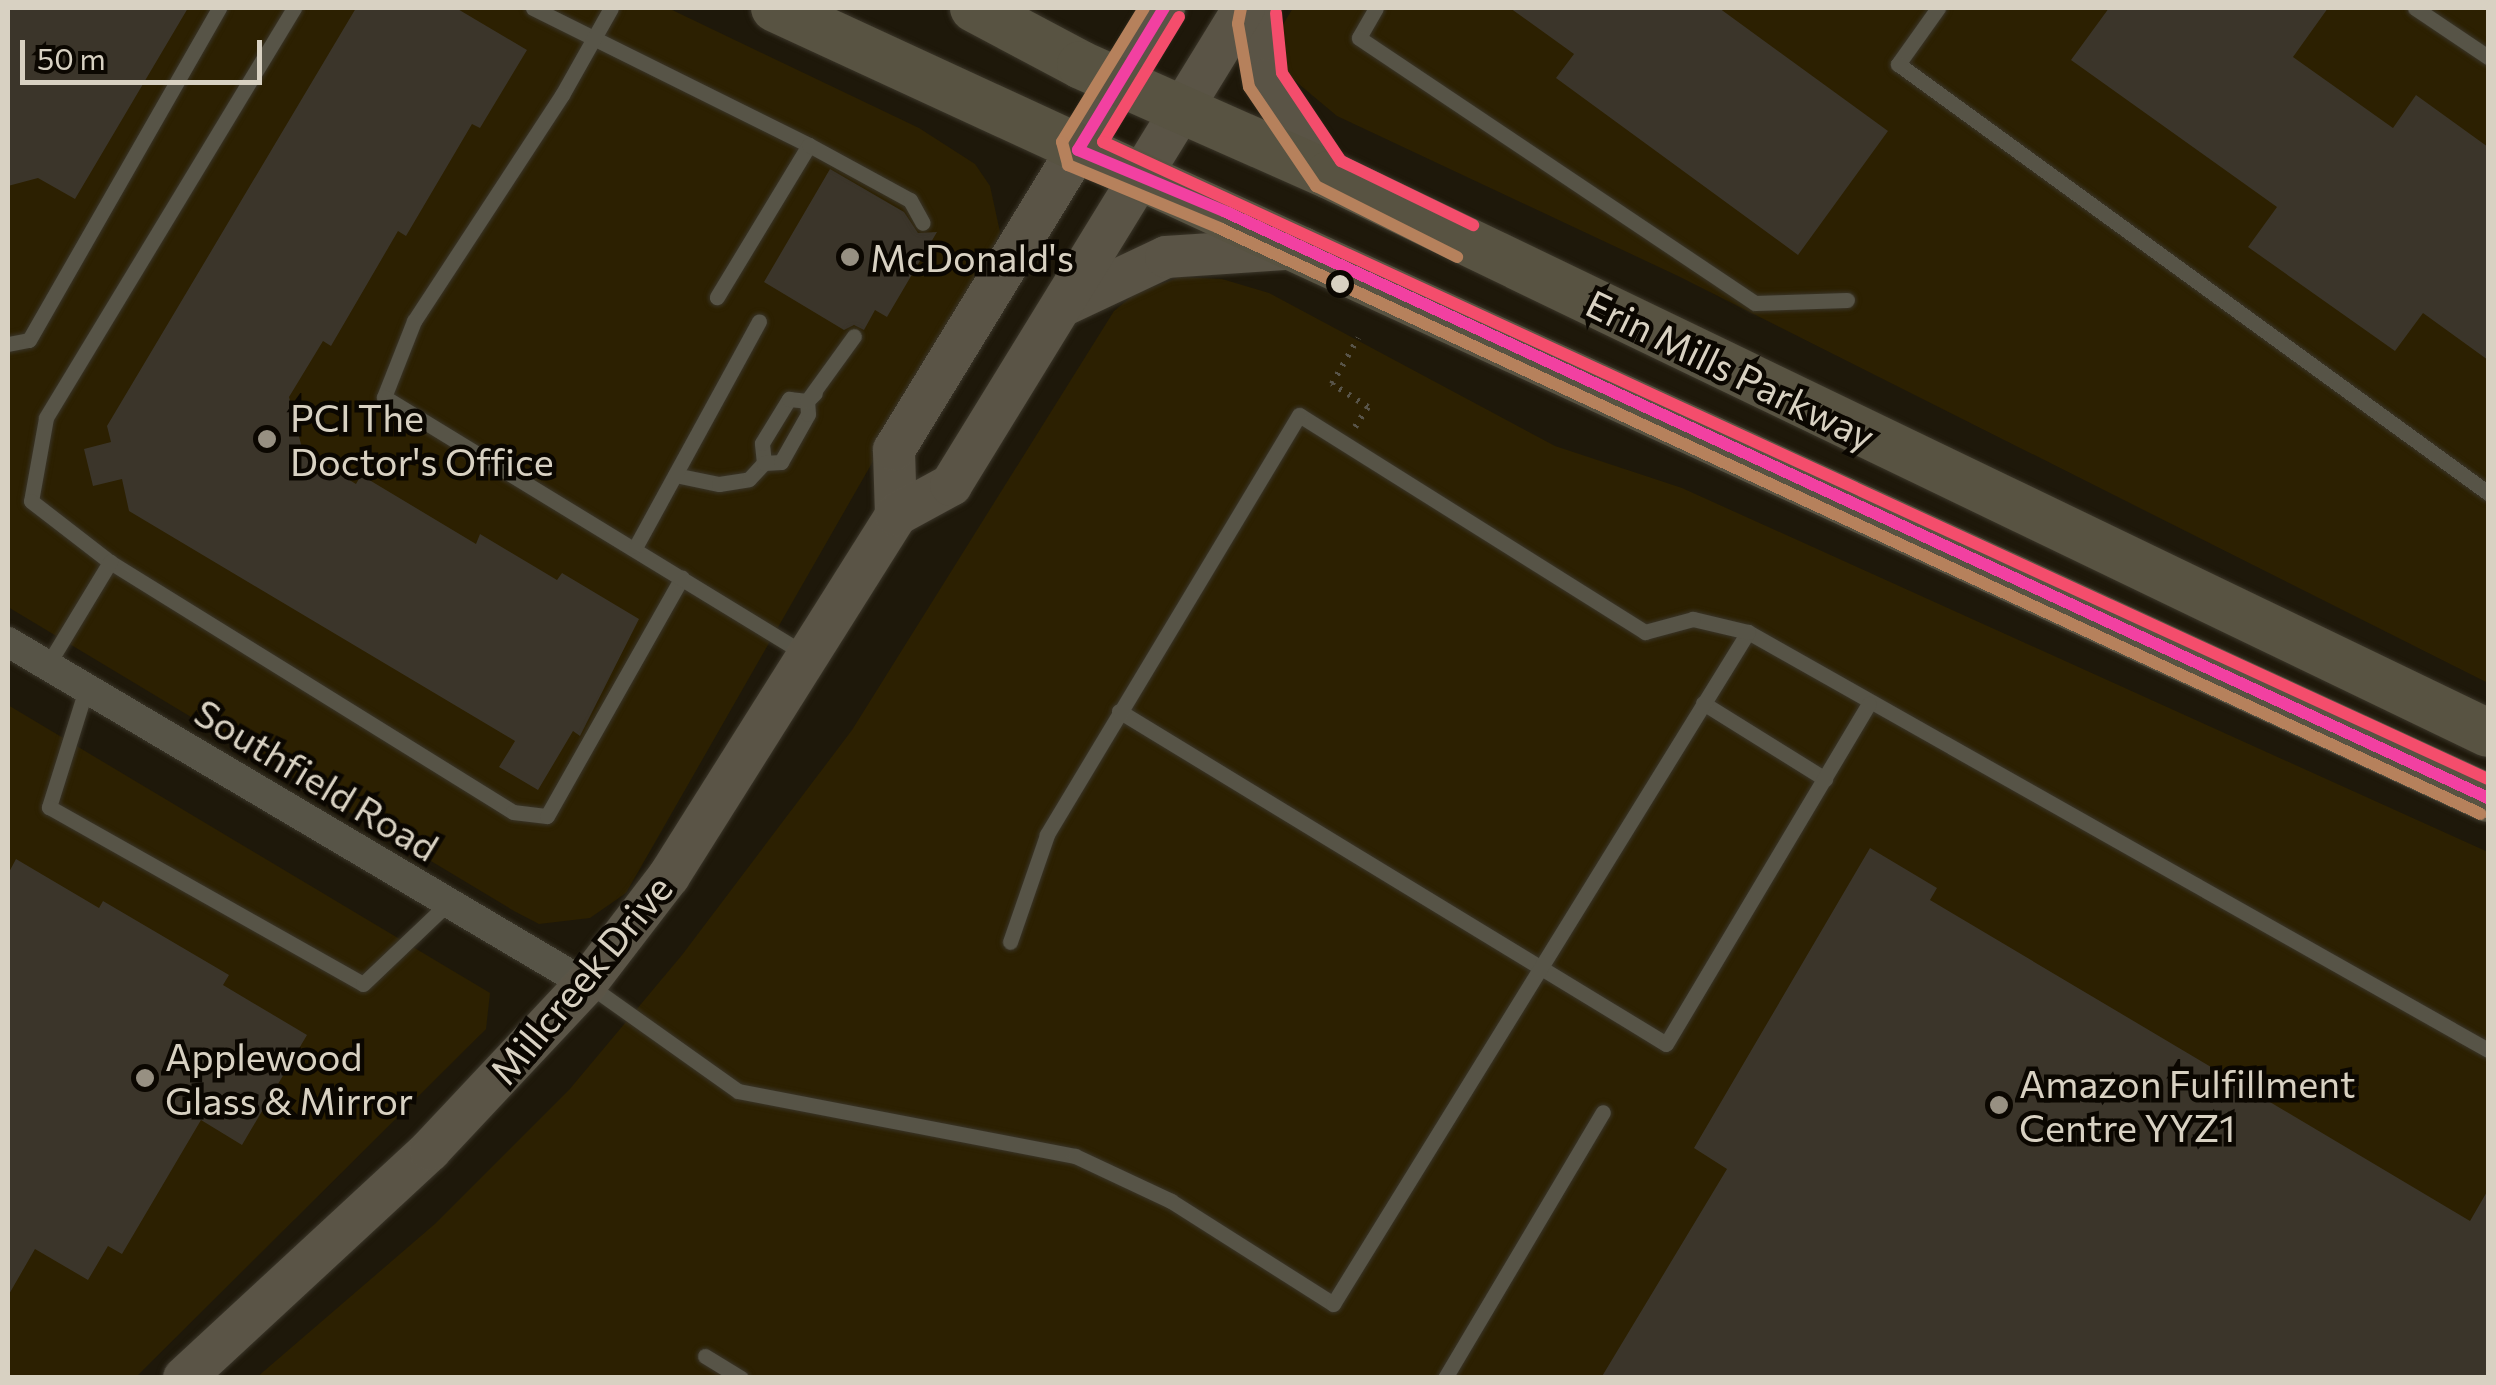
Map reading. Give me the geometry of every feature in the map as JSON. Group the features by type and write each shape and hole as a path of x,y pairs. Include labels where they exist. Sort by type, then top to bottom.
{"main road":[{"name":"Erin Mills Parkway","path":"776,8 2488,798"},
{"name":"Erin Mills Parkway","path":"974,8 1181,112 1329,175 2488,733"}],"street":[{"path":"1164,8 894,450 896,514 951,485 1244,8"},
{"path":"1260,8 1255,23 1265,80 1329,175"},
{"path":"1061,306 1166,257 1303,248"},
{"name":"Millcreek Drive","path":"184,1378 430,1150 586,984 669,876 812,657 896,514"},
{"name":"Southfield Road","path":"8,642 586,984"}],"lane":[{"path":"8,344 29,340 219,8"},
{"path":"294,8 46,418 31,500 110,562 513,812 547,816 682,577"},
{"path":"533,8 809,145 910,200 922,223"},
{"path":"611,8 414,321 384,397 636,546 747,624 812,657"},
{"path":"1376,8 1359,38 1755,302 1847,300"},
{"path":"1938,8 1898,64 2488,493"},
{"path":"2415,8 2488,57"},
{"path":"717,297 809,145"},
{"path":"636,546 758,321"},
{"path":"676,475 719,484 749,479 764,464 781,462 808,414 808,400 854,336"},
{"path":"764,464 762,444 788,399 808,400"},
{"path":"1010,942 1047,835 1299,415 1645,632 1693,619 1748,632 1869,704 2488,1050"},
{"path":"47,666 110,562"},
{"path":"586,984 738,1090 1075,1156 1171,1202 1333,1304 1748,632"},
{"path":"86,688 49,808 363,984 448,902"},
{"path":"1703,703 1824,780"},
{"path":"1118,712 1666,1044 1869,704"},
{"path":"1446,1378 1603,1112"},
{"path":"705,1356 741,1378"}],"path":[{"path":"1344,444 1368,407 1332,384 1358,338"}],"shaded area":[{"path":"8,8 668,8 919,128 975,164 990,186 1000,232 991,255 626,893 590,918 539,924 514,911 8,607"},
{"path":"1293,8 2488,8 2488,683 1678,276 1337,116 1288,75 1279,31"},
{"path":"1180,277 1222,279 1269,293 1555,446 1682,488 2488,852 2488,1377 256,1378 436,1223 569,1090 682,955 852,730 1114,311 1136,293"},
{"path":"8,705 490,993 486,1029 136,1377 8,1378"}],"building":[{"path":"8,8 188,8 75,199 38,178 8,186"},
{"path":"356,8 456,8 527,50 480,128 472,124 406,236 398,231 331,346 323,341 289,397 303,452 356,484 361,475 476,544 480,534 557,580 562,573 639,619 580,736 573,731 538,790 499,767 515,741 129,511 122,479 93,486 84,449 111,442 107,426"},
{"path":"1510,8 1719,8 1888,131 1798,255 1556,78 1574,54"},
{"path":"2109,8 2328,8 2293,57 2393,128 2416,95 2488,147 2488,360 2423,313 2395,351 2248,247 2277,207 2071,60"},
{"name":"McDonald's","path":"830,169 904,212 918,233 937,232 887,317 875,310 864,330 854,325 844,330 764,282"},
{"name":"Amazon Fulfillment Centre YYZ1","path":"1870,848 1937,888 1930,900 2470,1221 2488,1190 2488,1378 1601,1378 1727,1169 1694,1148"},
{"name":"Applewood Glass & Mirror","path":"16,859 99,908 103,901 229,975 223,985 307,1035 242,1145 201,1120 122,1254 108,1246 88,1280 35,1249 8,1296 8,874"}],"transit line":[{"path":"1144,8 1062,142 1068,165 1219,228 2481,814"},
{"path":"1164,8 1078,150 1226,212 2488,798"},
{"path":"1241,8 1238,24 1249,87 1316,186 1457,257"},
{"path":"1276,13 1282,73 1341,161 1473,225"},
{"path":"1179,17 1103,142 2488,779"}],"place":[{"name":"McDonald's","path":"850,257"},
{"name":"PCI The Doctor's Office","path":"267,439"},
{"name":"Applewood Glass & Mirror","path":"145,1078"},
{"name":"Amazon Fulfillment Centre YYZ1","path":"1999,1105"}]}
